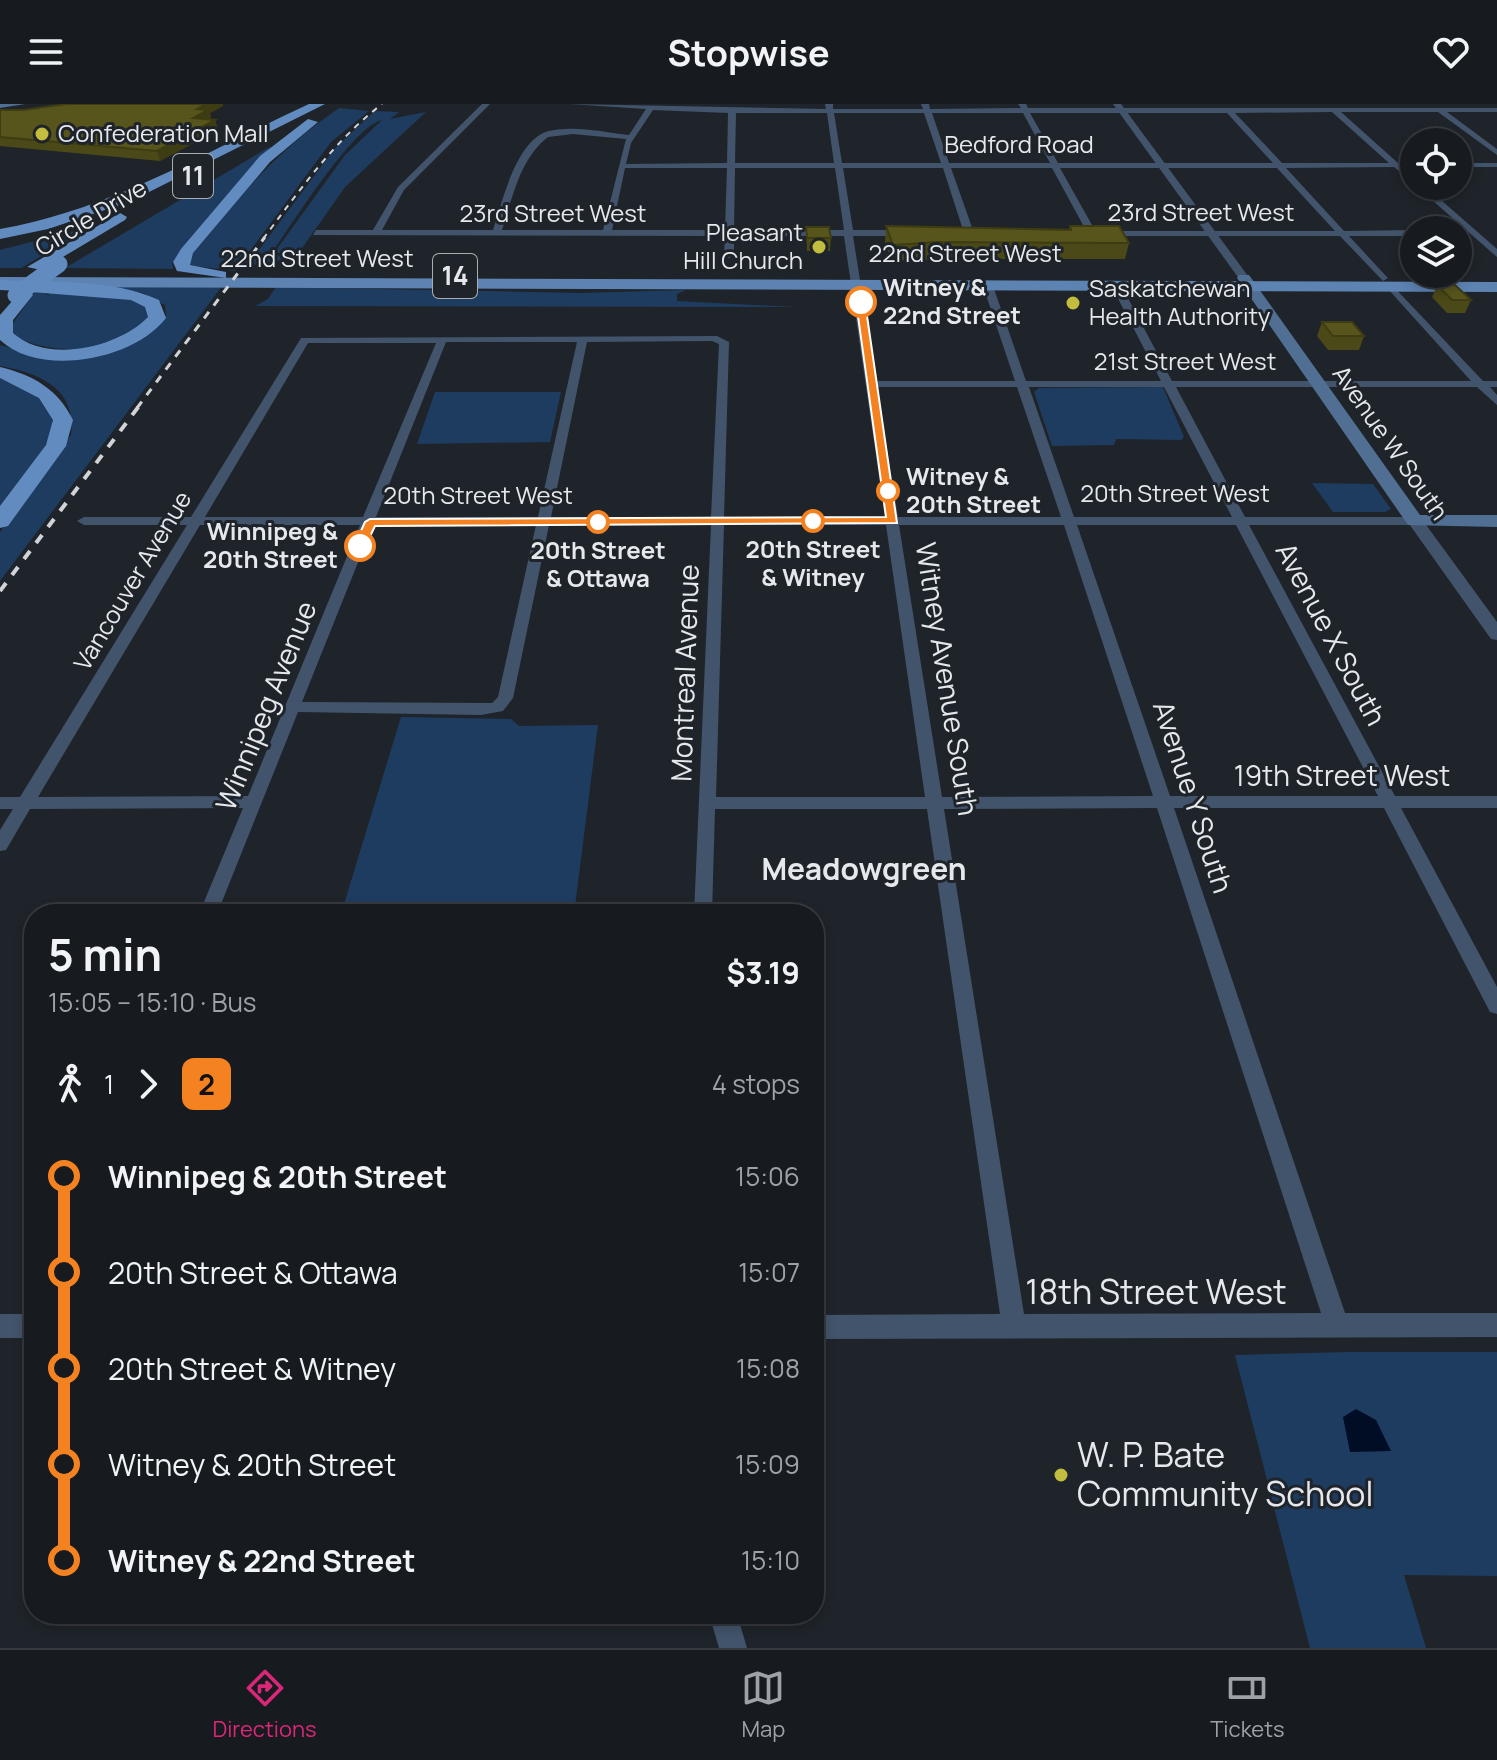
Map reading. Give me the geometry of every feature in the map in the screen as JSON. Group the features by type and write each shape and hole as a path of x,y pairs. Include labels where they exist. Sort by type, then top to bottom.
{"highway":[{"path":"0,248 51,238 98,221 176,176 320,104"},
{"name":"Circle Drive","path":"0,311 6,288 35,267 320,104"},
{"path":"296,125 329,104"},
{"path":"220,275 185,269 181,265 186,252 265,159 338,104"},
{"name":"11","path":"198,182 338,104"},
{"path":"0,234 76,218 176,176"},
{"name":"Circle Drive","path":"6,288 59,264 135,218"},
{"path":"6,288 127,294 153,304 157,318 143,332 116,344 73,353 37,352 15,345 4,334 6,288"},
{"path":"0,372 28,382 53,398 63,420 56,446 0,521"}],"main road":[{"path":"0,105 20,104"},
{"name":"22nd Street West","path":"6,288 220,275 1117,287 1248,282"},
{"name":"22nd Street West","path":"6,288 47,282 1387,282 1497,278"},
{"name":"Avenue W South","path":"1248,282 1415,521"},
{"name":"22nd Street West","path":"1387,282 1497,287"},
{"name":"20th Street West","path":"1415,521 1497,521"}],"street":[{"path":"375,234 401,189 486,104"},
{"path":"573,104 732,111 830,107 1497,110"},
{"path":"1432,104 1497,153"},
{"name":"Witney Avenue South","path":"830,107 1014,1326"},
{"path":"926,107 945,165 974,233 955,233"},
{"path":"1024,107 1092,234"},
{"path":"1119,107 1248,282"},
{"path":"607,234 631,137 651,108"},
{"path":"1229,110 1497,402"},
{"path":"1334,110 1400,168"},
{"path":"729,255 732,111"},
{"path":"496,234 523,161 544,136 556,133 631,137"},
{"name":"Bedford Road","path":"623,166 1397,165"},
{"path":"1472,165 1497,165"},
{"path":"1435,200 1497,254"},
{"name":"23rd Street West","path":"316,233 925,233"},
{"name":"23rd Street West","path":"1080,234 1400,233"},
{"path":"1473,234 1497,233"},
{"name":"Avenue Y South","path":"988,286 1338,1327"},
{"name":"Avenue X South","path":"1117,287 1243,520 1497,1006"},
{"path":"293,707 481,710 497,707 505,698 583,338 443,338"},
{"name":"Vancouver Avenue","path":"0,845 305,340 443,338"},
{"name":"Winnipeg Avenue","path":"212,904 443,338"},
{"name":"Montreal Avenue","path":"583,338 721,339 703,904"},
{"name":"21st Street West","path":"872,384 1497,384"},
{"name":"20th Street West","path":"84,521 1415,521"},
{"name":"Avenue W South","path":"1415,521 1497,635"},
{"path":"0,803 255,802"},
{"name":"19th Street West","path":"706,803 1497,802"},
{"name":"18th Street West","path":"824,1327 1497,1325"},
{"path":"0,1326 24,1326"},
{"path":"726,1624 733,1648"}],"shaded area":[{"path":"339,108 369,111 331,142 235,271 187,265 194,251 261,174 297,140"},
{"path":"375,111 399,112 390,119 426,112 345,187 298,254 274,253 345,155 382,120 370,126 339,158 271,254 286,257 284,260 247,266 335,148"},
{"path":"271,146 172,263 173,269 65,268"},
{"path":"93,226 21,268 0,268 0,250"},
{"path":"223,285 0,581 0,532 71,435 71,419 62,395 53,386 29,373 0,366 0,345 41,356 144,336 166,315 165,305 143,293 104,287"},
{"path":"276,287 580,293 686,290 677,294 677,301 796,307 255,306 268,299"},
{"path":"37,289 50,296 44,289 135,300 147,308 148,318 119,339 102,345 66,349 30,343 14,336 11,326"},
{"path":"0,378 39,397 48,406 52,418 51,431 38,459 0,507"},
{"path":"1163,387 1184,437 1181,440 1116,439 1114,445 1052,446 1034,392 1039,388"},
{"path":"435,392 561,392 550,442 417,444"},
{"path":"1312,483 1373,484 1391,509 1385,512 1333,512"},
{"path":"401,717 511,719 519,726 598,725 575,904 344,904"},
{"path":"1497,1352 1497,1576 1404,1575 1426,1648 1310,1648 1235,1355"},
{"path":"1356,1409 1376,1420 1391,1451 1350,1452 1343,1417"}],"building":[{"path":"66,104 206,104 197,109 208,110 193,118 215,120 157,151 0,137 0,110"},
{"path":"886,226 1071,230 1070,226 1119,226 1129,243 939,242 893,245"},
{"path":"806,227 829,227 831,238 807,238"},
{"path":"1440,288 1458,288 1471,300 1452,300"},
{"path":"1322,322 1352,322 1364,336 1333,336"}],"railway":[{"path":"263,239 333,150 382,104"},
{"path":"137,408 265,237"},
{"path":"0,591 139,406"}],"bus line":[{"name":"2","path":"360,546 370,522 893,521 861,302"}],"place":[{"name":"Confederation Mall","path":"42,134"},
{"name":"Pleasant Hill Church","path":"819,247"},
{"name":"Witney & 22nd Street","path":"861,302"},
{"name":"Saskatchewan Health Authority","path":"1073,303"},
{"name":"Witney & 20th Street","path":"888,491"},
{"name":"20th Street & Witney","path":"813,521"},
{"name":"20th Street & Ottawa","path":"598,522"},
{"name":"Winnipeg & 20th Street","path":"360,546"},
{"name":"W. P. Bate Community School","path":"1061,1475"}],"district":[{"name":"Meadowgreen","path":"864,870"}]}
